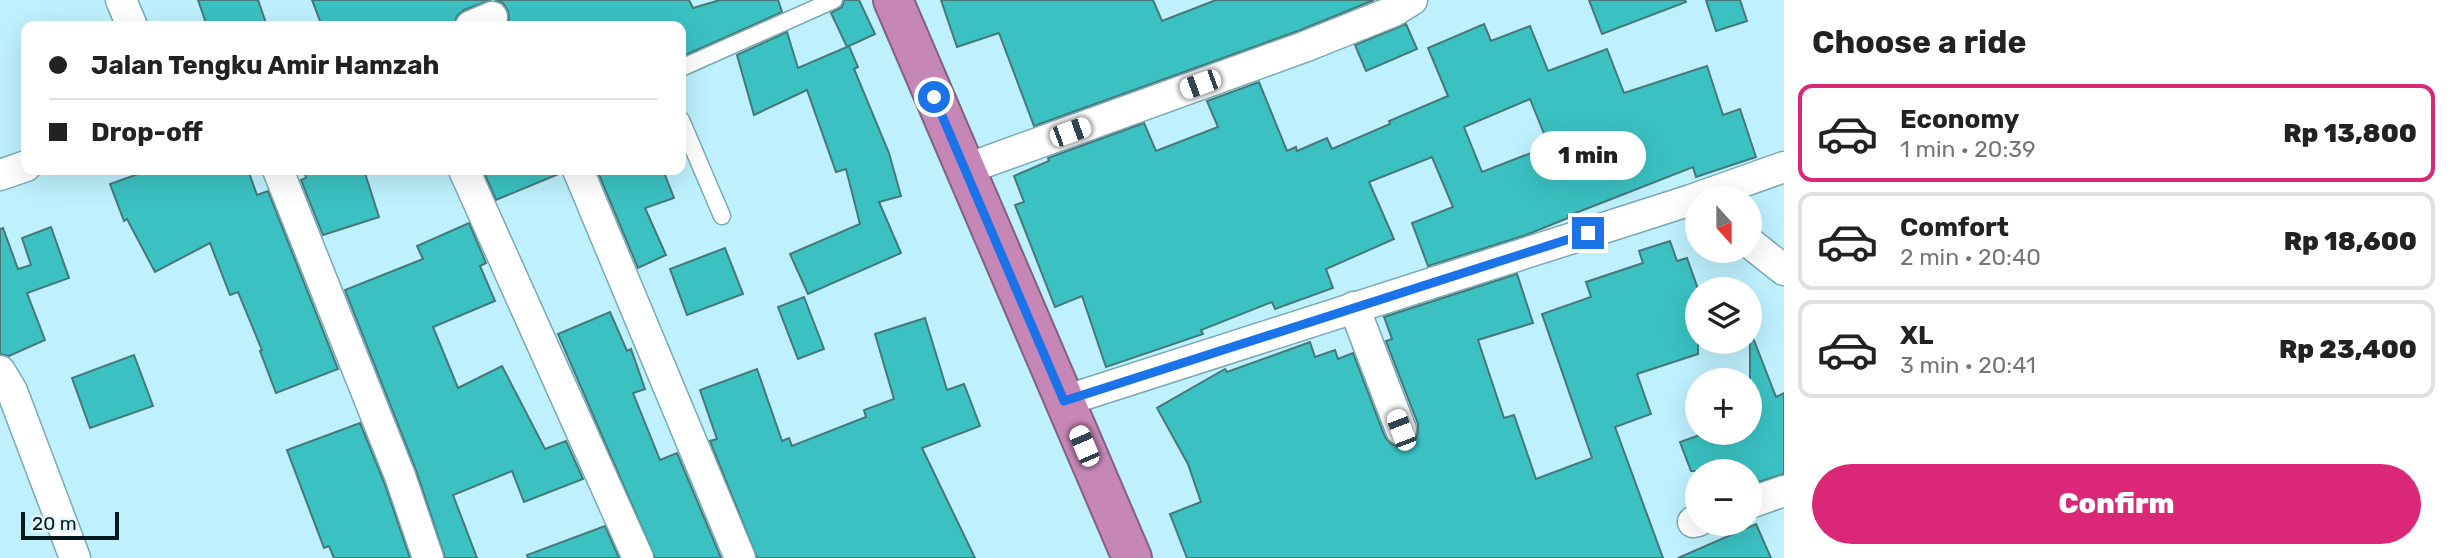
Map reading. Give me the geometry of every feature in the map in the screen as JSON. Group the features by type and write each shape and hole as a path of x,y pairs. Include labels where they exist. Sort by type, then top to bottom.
{"highway":[{"path":"893,0 1132,558"}],"street":[{"path":"121,0 130,21"},
{"path":"966,169 1304,47 1394,11 1412,0"},
{"path":"1735,186 1784,167"},
{"path":"0,175 21,168"},
{"path":"280,175 400,476 428,558"},
{"path":"466,175 638,558"},
{"path":"580,175 740,558"},
{"path":"1064,401 1354,307 1685,205"},
{"path":"1762,253 1784,270"},
{"path":"1354,307 1401,430"},
{"path":"0,371 12,391 75,558"},
{"path":"1762,499 1784,491"}],"lane":[{"path":"686,66 834,0"},
{"path":"686,132 722,216"}],"building":[{"path":"198,0 258,0 265,21 205,21"},
{"path":"312,0 491,0 464,10 456,21 320,21"},
{"path":"495,0 689,0 693,8 720,0 778,0 782,12 686,55 686,21 508,21 508,11 503,3"},
{"path":"844,0 859,0 875,34 847,47 831,13 842,7"},
{"path":"941,0 1153,0 1162,21 1216,0 1374,0 1298,31 1034,126 999,33 957,47"},
{"path":"1589,0 1685,0 1686,2 1602,34"},
{"path":"1706,0 1740,0 1747,21 1716,31"},
{"path":"1406,24 1417,49 1366,71 1355,45"},
{"path":"1484,24 1491,41 1530,26 1548,71 1607,49 1624,93 1707,66 1723,115 1740,109 1756,157 1696,177 1693,167 1526,235 1428,266 1412,223 1453,207 1432,157 1369,182 1394,239 1326,269 1333,288 1275,309 1272,302 1201,330 1203,334 1106,367 1082,296 1055,307 1015,205 1024,202 1014,176 1049,161 1048,158 1144,123 1156,151 1218,127 1207,101 1259,82 1287,151 1296,147 1297,151 1327,138 1332,149 1448,96 1428,48","holes":["1530,99 1549,146 1482,172 1464,127"]},
{"path":"787,32 798,68 849,46 858,67 854,69 889,153 901,196 879,202 901,253 808,294 790,254 860,224 846,169 836,172 807,90 754,115 737,55"},
{"path":"135,175 250,175 257,195 268,191 338,369 276,393 238,292 230,295 210,243 155,272 127,219 124,221 110,184"},
{"path":"305,175 366,175 379,217 323,235 301,180 306,178"},
{"path":"485,175 556,175 496,200"},
{"path":"599,175 665,175 674,198 645,208 666,255 638,268"},
{"path":"469,223 486,263 480,266 495,301 433,327 458,388 502,366 545,449 566,441 583,479 524,502 512,471 453,495 477,558 445,558 416,470 345,290 423,259 417,246"},
{"path":"51,227 69,278 27,293 45,340 9,356 0,354 0,229 3,228 18,269 31,265 22,238"},
{"path":"1670,241 1677,261 1685,259 1694,277 1685,277 1685,354 1698,354 1637,374 1651,414 1615,427 1663,558 1187,558 1170,514 1201,502 1188,464 1157,408 1225,369 1227,372 1310,342 1315,357 1335,350 1338,359 1353,353 1385,437 1391,444 1407,447 1415,440 1418,424 1386,341 1392,339 1384,317 1517,274 1533,323 1478,340 1504,418 1514,415 1536,479 1592,458 1542,314 1591,297 1586,282 1643,263 1639,251"},
{"path":"725,248 743,294 687,315 670,269"},
{"path":"804,297 824,349 798,359 778,307"},
{"path":"610,312 627,351 631,349 645,389 633,393 660,460 677,453 721,558 655,558 558,334"},
{"path":"925,318 947,390 964,384 980,426 922,448 975,558 757,558 710,441 717,439 700,390 757,369 782,441 789,438 792,446 866,417 864,410 894,399 875,334"},
{"path":"1750,354 1759,354 1776,397 1784,393 1784,474 1762,481 1762,459 1686,459 1680,442 1685,440 1685,445 1762,445 1762,368 1750,368"},
{"path":"134,355 153,406 90,428 72,378"},
{"path":"360,423 410,558 334,558 329,546 324,548 287,450"},
{"path":"605,526 619,558 528,558 527,555"},
{"path":"1728,536 1761,536 1771,558 1678,558"}],"route":[{"path":"934,97 1064,401 1588,233"}]}
